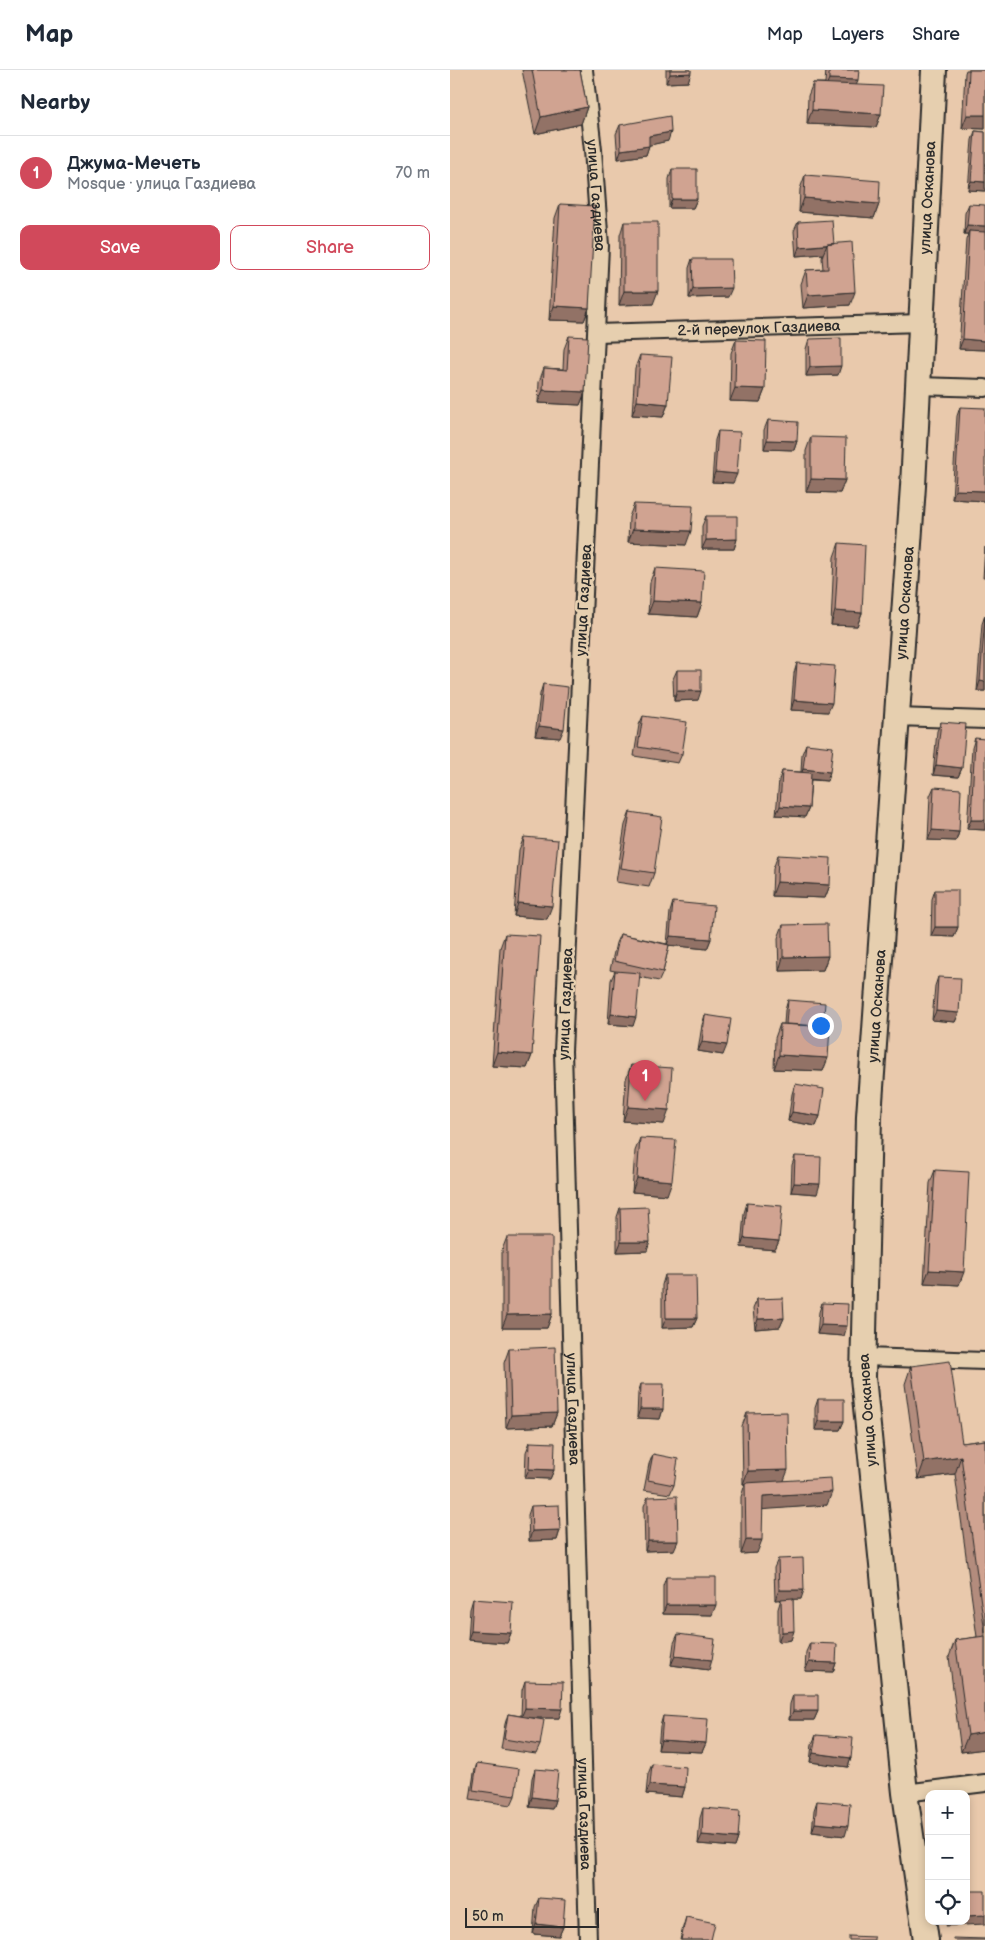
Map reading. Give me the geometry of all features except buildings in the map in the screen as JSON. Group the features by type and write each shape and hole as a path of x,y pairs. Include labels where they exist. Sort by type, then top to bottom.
{"main road":[{"name":"улица Осканова","path":"926,1940 905,1793 863,1377 869,1116 918,386 934,70"}],"street":[{"name":"улица Газдиева","path":"584,70 593,150 600,246 563,1051 588,1940"},
{"name":"2-й переулок Газдиева","path":"597,333 921,323"},
{"path":"918,386 985,388"},
{"path":"897,717 985,720"},
{"path":"864,1357 985,1361"},
{"path":"905,1793 985,1783"}],"place":[{"name":"Джума-Мечеть","path":"645,1101"}]}
